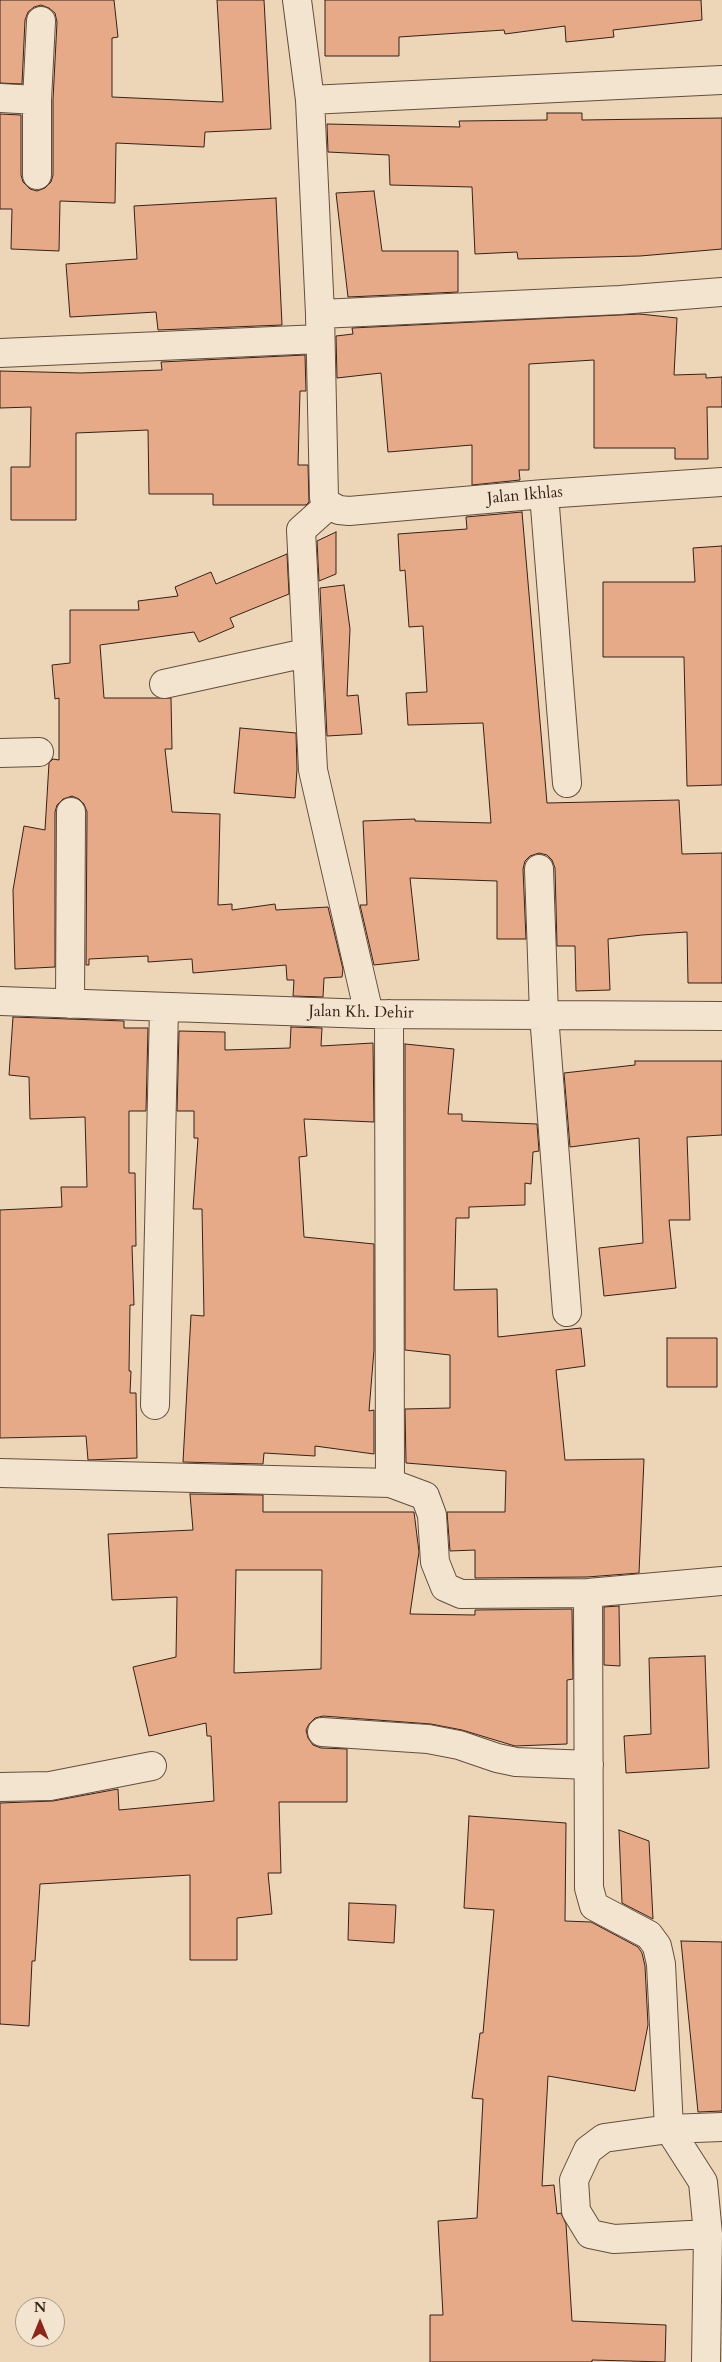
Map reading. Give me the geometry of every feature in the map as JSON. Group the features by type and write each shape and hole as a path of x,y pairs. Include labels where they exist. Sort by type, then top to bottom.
{"street":[{"path":"297,0 310,100 320,327 324,498 329,505 301,530 313,770 379,1014 390,1483"},
{"path":"37,175 37,100 41,20"},
{"path":"310,100 722,80"},
{"path":"0,98 37,100"},
{"path":"0,353 722,292"},
{"name":"Jalan Ikhlas","path":"329,505 339,510 349,511 544,494 722,482"},
{"path":"544,494 567,783"},
{"path":"164,684 306,653"},
{"path":"0,753 38,752"},
{"path":"70,1004 71,812"},
{"path":"539,869 544,1015 567,1312"},
{"name":"Jalan Kh. Dehir","path":"0,1001 379,1014 722,1016"},
{"path":"156,1404 164,1008"},
{"path":"0,1474 390,1483 425,1496 432,1515 435,1562 445,1587 461,1594 588,1593 722,1581"},
{"path":"588,1593 589,1888 594,1906 649,1935 658,1946 661,1964 669,2129 703,2182 708,2234 706,2362"},
{"path":"322,1732 428,1739 459,1745 497,1758 516,1762 589,1765"},
{"path":"0,1787 50,1786 152,1766"},
{"path":"708,2234 614,2238 590,2234 576,2211 574,2180 588,2150 604,2138 669,2129 722,2127"}],"building":[{"path":"0,0 114,0 118,37 112,38 112,97 223,102 217,0 264,0 271,129 205,132 204,147 116,143 115,203 60,201 59,251 11,249 12,209 0,209 0,114 21,115 21,175 23,182 30,189 37,191 45,188 51,182 53,175 53,100 57,22 55,13 41,5 34,7 28,12 25,20 22,84 0,83"},
{"path":"325,0 701,0 702,20 613,30 614,37 566,42 565,26 505,34 504,30 399,37 399,56 325,56"},
{"path":"547,113 582,113 582,120 722,118 722,249 640,256 518,259 517,252 475,254 472,187 390,185 389,155 328,152 327,124 460,127 459,121 547,120"},
{"path":"374,191 382,251 458,251 458,292 348,297 336,193"},
{"path":"276,198 282,325 158,330 156,312 70,317 66,264 137,259 134,206"},
{"path":"640,314 677,318 674,375 706,374 706,378 722,377 722,407 707,407 708,459 675,459 675,448 594,448 594,360 529,364 529,470 519,470 520,480 472,485 472,445 388,452 381,373 337,378 336,336 353,334 352,328"},
{"path":"305,355 306,391 300,391 298,465 308,465 309,502 306,505 213,505 213,494 149,494 148,430 76,433 76,520 11,520 11,467 30,467 31,407 0,408 0,371 81,373 162,370 161,362"},
{"path":"522,512 547,803 679,800 682,854 722,853 722,983 688,983 687,932 608,939 610,990 576,991 575,946 557,946 555,868 552,860 547,855 539,853 530,856 525,861 523,869 526,939 497,939 497,881 410,878 419,960 374,965 360,905 367,905 363,821 415,819 415,821 491,823 483,723 408,725 406,693 427,692 423,626 409,627 405,570 400,571 398,534 467,529 466,517"},
{"path":"336,532 336,574 319,581 317,541"},
{"path":"722,546 722,785 687,786 684,657 603,657 603,582 695,582 693,548"},
{"path":"287,554 289,594 230,618 234,627 199,642 194,632 100,645 104,698 171,698 172,749 165,749 172,812 220,814 218,905 232,904 232,910 275,904 276,910 328,907 343,969 342,977 324,978 323,997 293,996 294,980 287,980 286,965 193,973 192,959 148,962 148,956 89,959 89,965 86,965 87,812 84,804 72,796 63,799 57,805 55,812 55,967 15,969 13,890 24,826 45,830 49,763 53,759 59,760 59,698 55,699 52,665 70,663 70,610 139,610 138,601 178,596 175,587 211,572 216,584"},
{"path":"344,585 350,629 347,696 358,695 362,734 327,736 320,588"},
{"path":"240,728 296,733 297,769 295,798 234,793"},
{"path":"13,1017 124,1021 124,1028 148,1028 146,1111 129,1111 129,1173 135,1173 136,1246 132,1246 134,1305 130,1305 129,1371 131,1371 130,1393 136,1393 137,1458 88,1460 86,1436 0,1438 0,1210 62,1207 61,1187 87,1187 85,1117 30,1119 29,1077 9,1075"},
{"path":"291,1027 322,1028 321,1046 373,1043 374,1122 304,1119 307,1156 299,1157 304,1237 374,1244 374,1350 369,1411 374,1410 374,1454 315,1446 315,1456 264,1453 263,1464 183,1462 191,1315 204,1316 202,1209 193,1209 198,1138 194,1138 194,1111 177,1111 179,1031 225,1032 225,1050 290,1048"},
{"path":"405,1044 454,1049 448,1114 462,1114 462,1121 537,1124 539,1151 533,1152 531,1184 525,1183 525,1205 469,1207 469,1218 456,1218 454,1290 497,1289 498,1337 581,1328 585,1366 556,1370 565,1460 644,1459 639,1573 587,1577 475,1578 475,1550 450,1551 447,1512 505,1512 506,1471 406,1463 405,1409 450,1408 450,1355 405,1350"},
{"path":"635,1061 722,1061 722,1135 687,1137 690,1220 669,1220 676,1288 604,1296 599,1248 643,1243 639,1138 570,1147 564,1073 635,1065"},
{"path":"667,1338 717,1338 717,1387 667,1387"},
{"path":"190,1494 263,1495 263,1512 414,1512 419,1552 410,1614 475,1615 475,1610 572,1609 573,1679 567,1680 567,1744 515,1746 462,1730 431,1724 323,1716 315,1718 306,1730 308,1738 313,1745 321,1748 347,1749 347,1802 279,1802 281,1873 268,1873 272,1914 237,1918 237,1960 190,1960 190,1875 40,1884 35,1961 32,1961 29,2026 0,2024 0,1803 53,1801 118,1789 119,1810 214,1801 211,1736 207,1736 206,1723 149,1736 133,1667 176,1657 177,1597 112,1600 108,1534 193,1530","holes":["236,1570 322,1570 321,1669 234,1673"]},
{"path":"619,1606 620,1666 604,1665 604,1607"},
{"path":"705,1656 709,1768 626,1773 624,1736 651,1734 649,1658"},
{"path":"469,1816 566,1823 565,1921 591,1922 638,1947 642,1953 645,1966 648,2025 635,2091 548,2076 542,2186 554,2185 557,2214 561,2213 566,2224 572,2321 666,2325 665,2362 592,2360 592,2362 430,2362 430,2315 443,2315 438,2221 477,2218 483,2099 472,2098 480,2033 483,2033 494,1910 464,1908"},
{"path":"619,1830 649,1841 653,1919 622,1903"},
{"path":"349,1903 396,1905 394,1943 348,1940"},
{"path":"681,1941 722,1942 722,2111 698,2112"}]}
